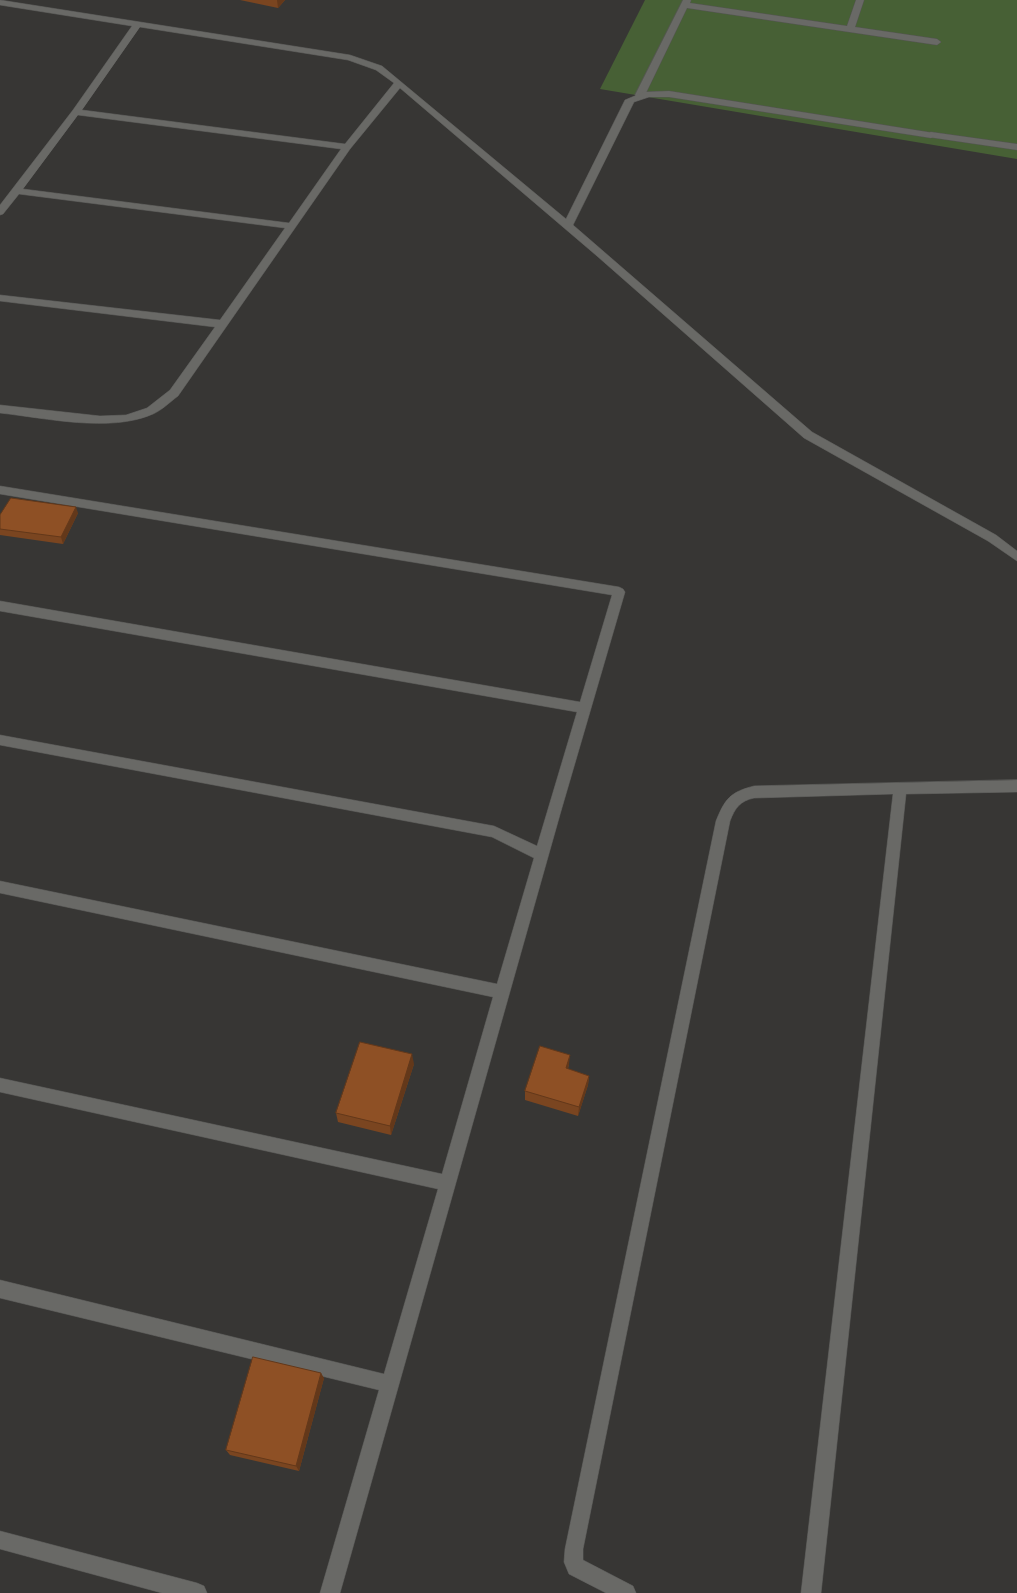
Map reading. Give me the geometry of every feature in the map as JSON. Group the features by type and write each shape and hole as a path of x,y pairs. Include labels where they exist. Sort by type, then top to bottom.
{"street":[{"path":"850,29 860,0"},
{"path":"0,2 350,58 379,68 399,83 808,435 992,538 1017,556"},
{"path":"640,95 686,2 937,42"},
{"path":"0,212 76,112 136,25"},
{"path":"0,409 100,420 127,419 151,411 174,393 347,147 399,83"},
{"path":"567,227 630,100 640,95 652,93 669,94 1017,148"},
{"path":"76,112 347,147"},
{"path":"16,191 291,226"},
{"path":"0,298 222,324"},
{"path":"0,490 619,592 330,1593"},
{"path":"0,606 585,708"},
{"path":"0,740 494,832 542,855"},
{"path":"626,1593 576,1567 573,1562 574,1549 723,821 733,800 740,795 747,794 1017,786"},
{"path":"811,1593 900,789"},
{"path":"0,887 502,992"},
{"path":"0,1085 448,1183"},
{"path":"0,1289 390,1384"},
{"path":"0,1540 197,1593"}],"green space":[{"path":"645,0 1017,0 1017,159 600,89"}],"building":[{"path":"11,498 76,507 61,537 0,529 0,515"},
{"path":"360,1042 412,1054 390,1126 336,1113"},
{"path":"540,1046 570,1055 566,1068 589,1076 579,1107 525,1091"},
{"path":"253,1357 321,1373 296,1466 226,1450"}]}
